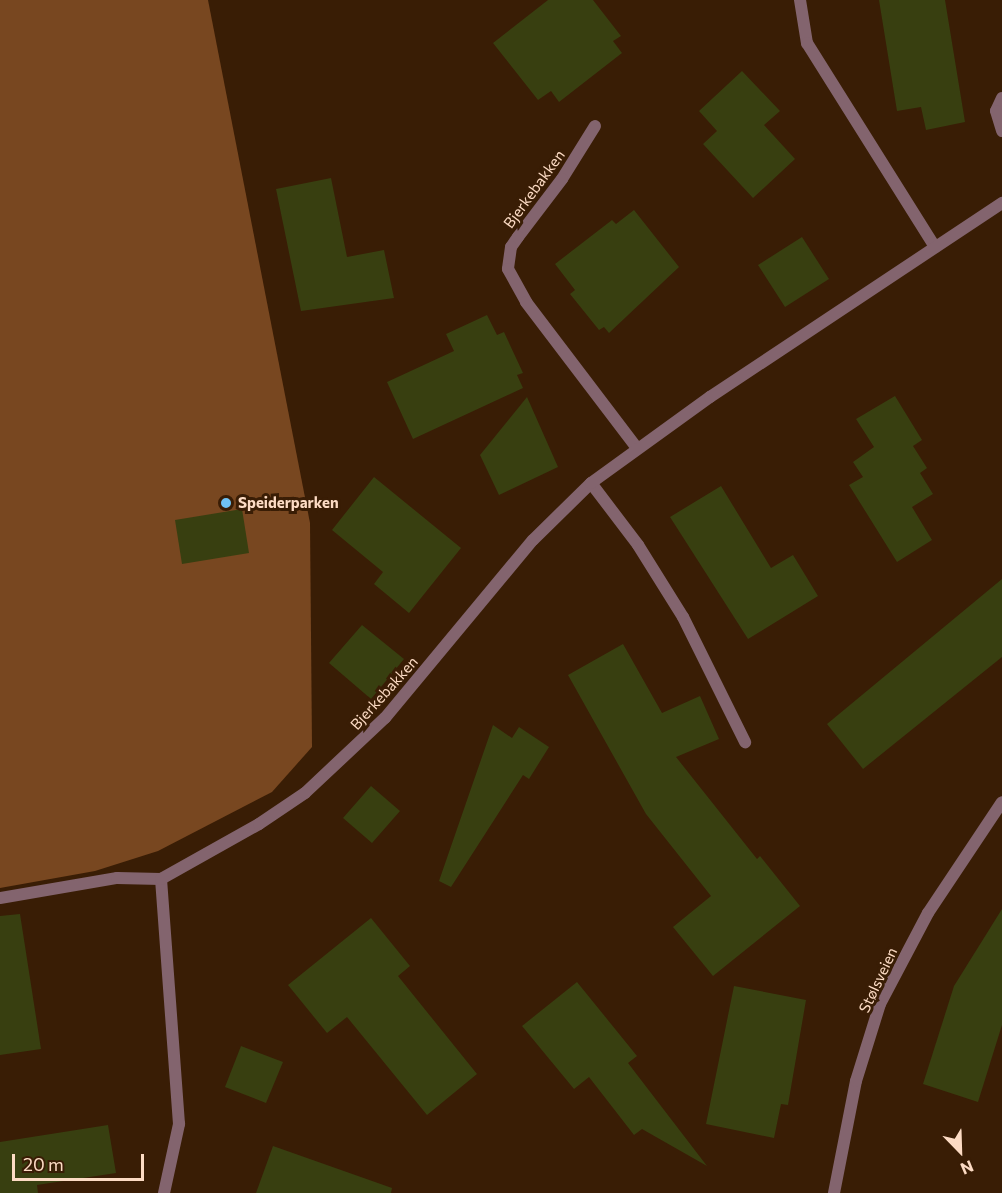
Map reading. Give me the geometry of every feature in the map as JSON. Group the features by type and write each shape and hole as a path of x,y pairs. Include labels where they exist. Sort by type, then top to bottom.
{"street":[{"path":"800,0 807,43 935,247"},
{"path":"1002,98 996,111 1002,131"},
{"name":"Bjerkebakken","path":"595,126 562,179 511,247 508,268 526,302 636,447"},
{"name":"Bjerkebakken","path":"161,879 259,824 305,793 385,718 533,540 591,483 636,447 1002,203"},
{"path":"591,483 638,545 683,617 745,742"},
{"name":"Stølsveien","path":"834,1193 856,1081 880,1004 928,913 1002,802"},
{"path":"0,898 117,878 161,879 179,1124 164,1193"}],"shaded area":[{"path":"0,0 208,0 310,523 312,747 272,792 158,851 95,871 0,888"}],"building":[{"path":"548,0 593,0 621,36 613,41 622,53 559,102 551,91 538,100 493,43"},
{"path":"879,0 945,0 965,122 926,130 921,107 897,111"},
{"path":"742,71 780,111 764,125 795,159 753,198 703,144 717,131 699,111"},
{"path":"331,178 347,257 384,250 394,298 301,311 276,189"},
{"path":"634,210 679,267 609,333 604,327 599,330 570,294 575,290 555,264 612,220 616,224"},
{"path":"802,237 829,279 785,307 758,265"},
{"path":"487,315 497,335 504,332 523,373 517,375 523,388 413,439 387,382 454,351 446,334"},
{"path":"895,396 922,440 913,446 927,468 920,473 933,494 912,507 932,540 897,562 849,485 863,477 853,462 874,447 856,419"},
{"path":"527,397 558,467 499,495 480,455"},
{"path":"374,477 461,548 409,613 374,584 383,572 332,530"},
{"path":"721,486 771,568 793,555 818,596 748,639 670,517"},
{"path":"242,509 249,553 182,564 175,520"},
{"path":"1002,579 1002,657 863,769 827,724"},
{"path":"362,625 404,659 371,699 329,663"},
{"path":"623,644 662,713 700,696 719,739 676,757 757,859 760,856 800,906 713,976 673,927 711,896 646,814 568,675"},
{"path":"493,725 512,738 519,727 549,747 529,779 523,775 451,887 439,881"},
{"path":"371,786 400,811 372,843 343,818"},
{"path":"1002,909 1002,1025 978,1102 923,1084 954,986"},
{"path":"20,914 41,1049 0,1055 0,916"},
{"path":"371,918 410,966 398,976 477,1074 427,1115 347,1017 327,1033 288,985"},
{"path":"577,982 637,1056 628,1063 707,1166 642,1129 634,1135 589,1077 574,1089 522,1026"},
{"path":"734,986 806,1000 788,1105 781,1104 774,1138 706,1124"},
{"path":"241,1046 283,1062 266,1103 225,1087"},
{"path":"108,1125 116,1173 37,1185 38,1193 0,1193 0,1142"},
{"path":"273,1146 392,1188 391,1193 256,1193"}],"place":[{"name":"Speiderparken","path":"226,503"}]}
